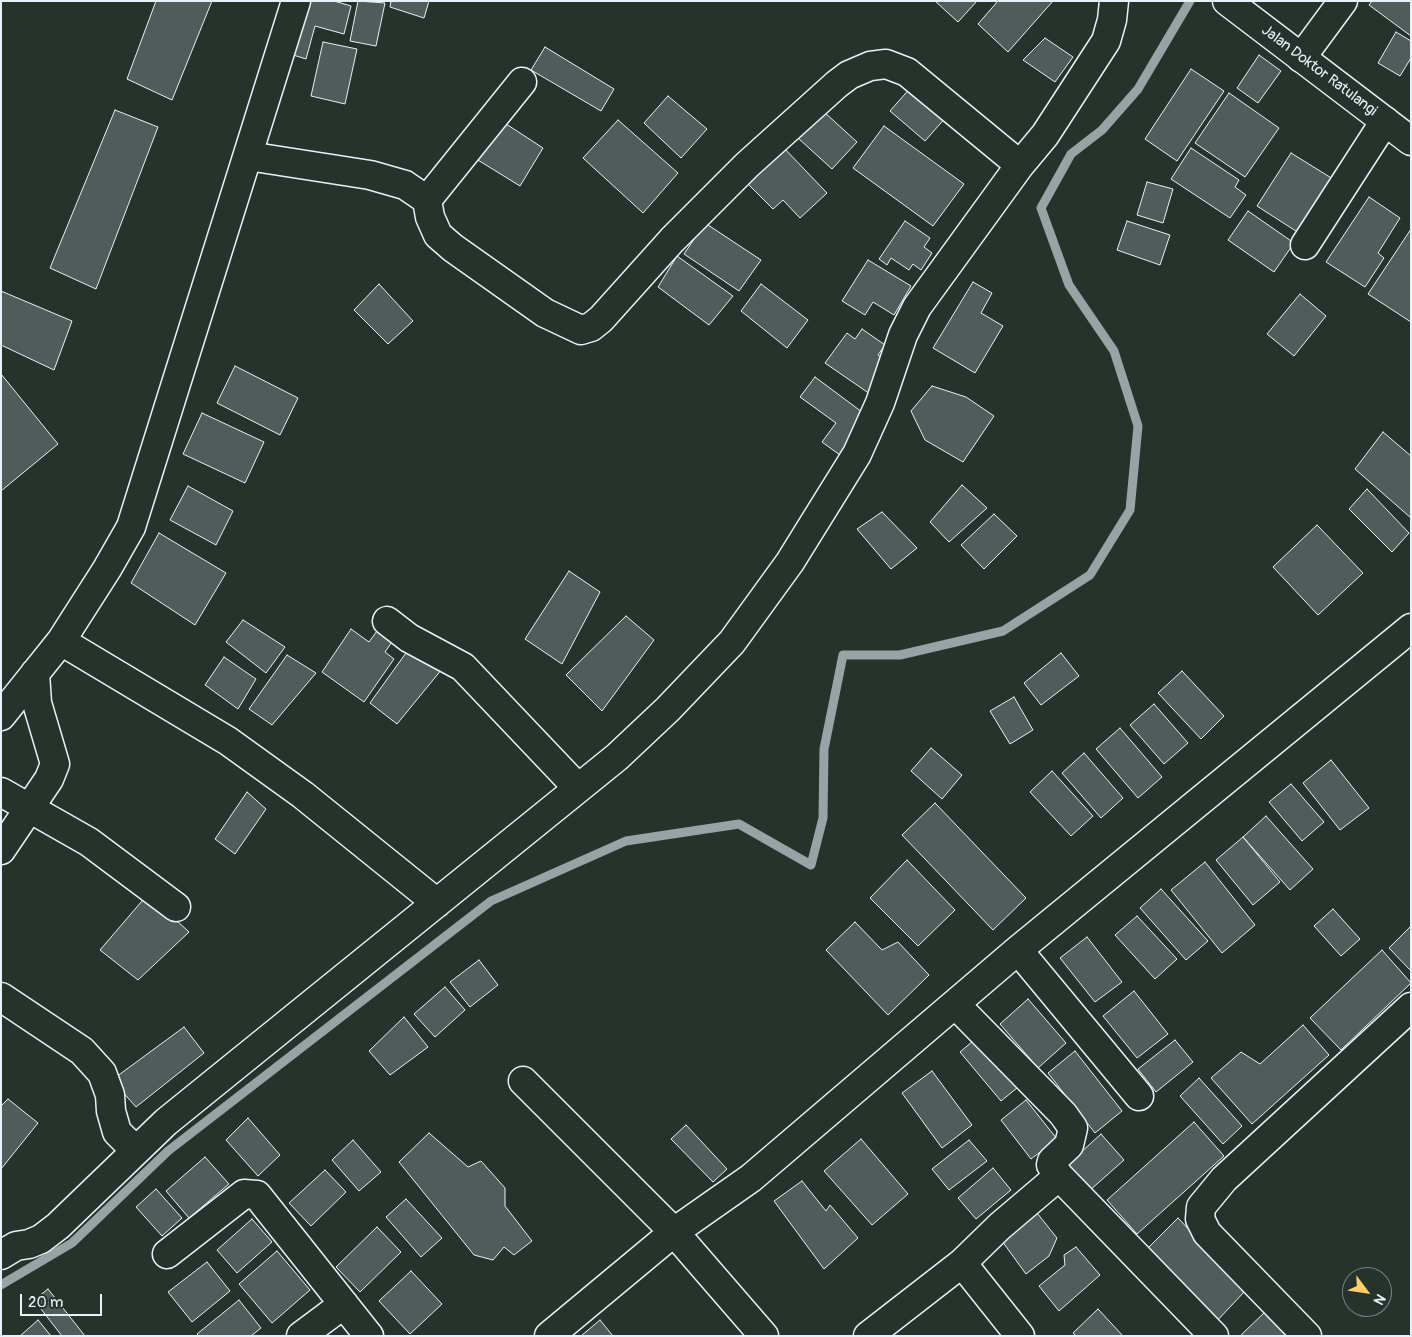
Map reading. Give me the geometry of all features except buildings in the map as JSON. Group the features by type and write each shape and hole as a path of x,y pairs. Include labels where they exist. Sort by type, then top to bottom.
{"main road":[{"path":"1,716 61,641 107,569 131,527 296,1"},
{"path":"6,1246 41,1239 58,1226 166,1122 617,757 668,709 732,642 790,562 856,454 880,403 903,334 917,307 1020,165 1045,135 1106,41 1112,20 1114,1"},
{"path":"1301,58 1343,1"},
{"name":"Jalan Doktor Ratulangi","path":"1230,3 1411,141"},
{"path":"248,156 388,179 405,185 427,200 430,217 438,235 453,248 545,313 580,330 591,327 601,319 672,240 747,165 837,84 870,66 886,64 907,72 1020,165"},
{"path":"427,200 522,82"},
{"path":"1305,245 1385,121"},
{"path":"387,621 409,638 439,652 462,667 578,788"},
{"path":"549,1336 674,1232 751,1178 956,1005 1018,950 1411,628"},
{"path":"61,641 228,741 303,795 437,903"},
{"path":"1,850 49,779 55,764 36,703 35,673"},
{"path":"1,792 88,842 176,907"},
{"path":"1018,950 1139,1096"},
{"path":"1,997 37,1019 87,1056 102,1073 108,1087 111,1111 118,1132 127,1142 139,1148"},
{"path":"956,1005 1063,1114 1073,1128 1069,1145 1052,1161 1051,1165 1059,1176 1214,1336"},
{"path":"1307,1336 1207,1233 1200,1219 1201,1207 1224,1179 1411,1007"},
{"path":"523,1081 674,1232 764,1336"},
{"path":"868,1336 962,1262 1000,1226 1059,1176"},
{"path":"167,1254 244,1194 257,1195 370,1336"},
{"path":"962,1262 1020,1336"},
{"path":"301,1336 344,1304"}],"waterway":[{"path":"1,1285 72,1243 168,1151 491,901 626,841 739,824 811,865 823,818 824,749 843,655 900,655 1003,631 1090,575 1130,510 1138,426 1114,351 1069,285 1041,208 1071,154 1102,130 1138,89 1190,1"}]}
